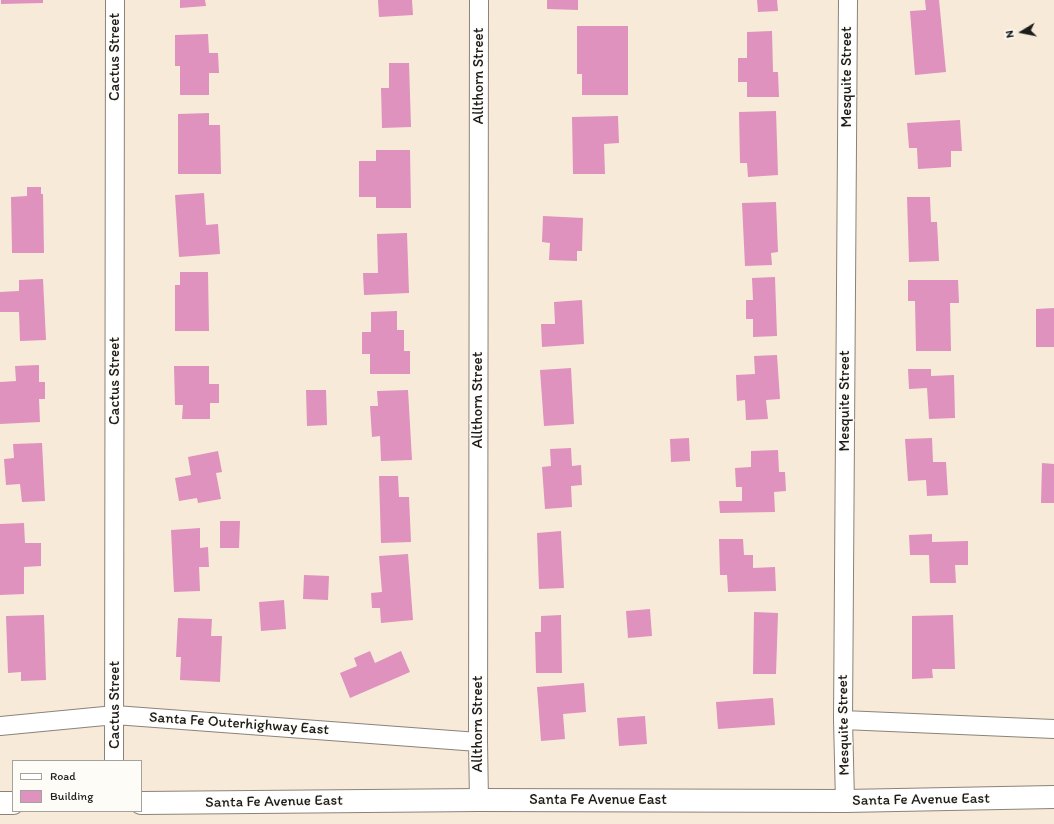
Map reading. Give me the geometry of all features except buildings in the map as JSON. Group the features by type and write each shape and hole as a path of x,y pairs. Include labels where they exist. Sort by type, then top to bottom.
{"street":[{"name":"Cactus Street","path":"114,760 115,0"},
{"name":"Allthorn Street","path":"479,0 479,800"},
{"name":"Mesquite Street","path":"845,801 843,720 848,0"},
{"name":"Santa Fe Outerhighway East","path":"0,726 115,715 478,742"},
{"path":"843,720 1054,729"},
{"name":"Santa Fe Avenue East","path":"142,803 479,800 845,801 1054,797"},
{"path":"0,803 12,803"}]}
